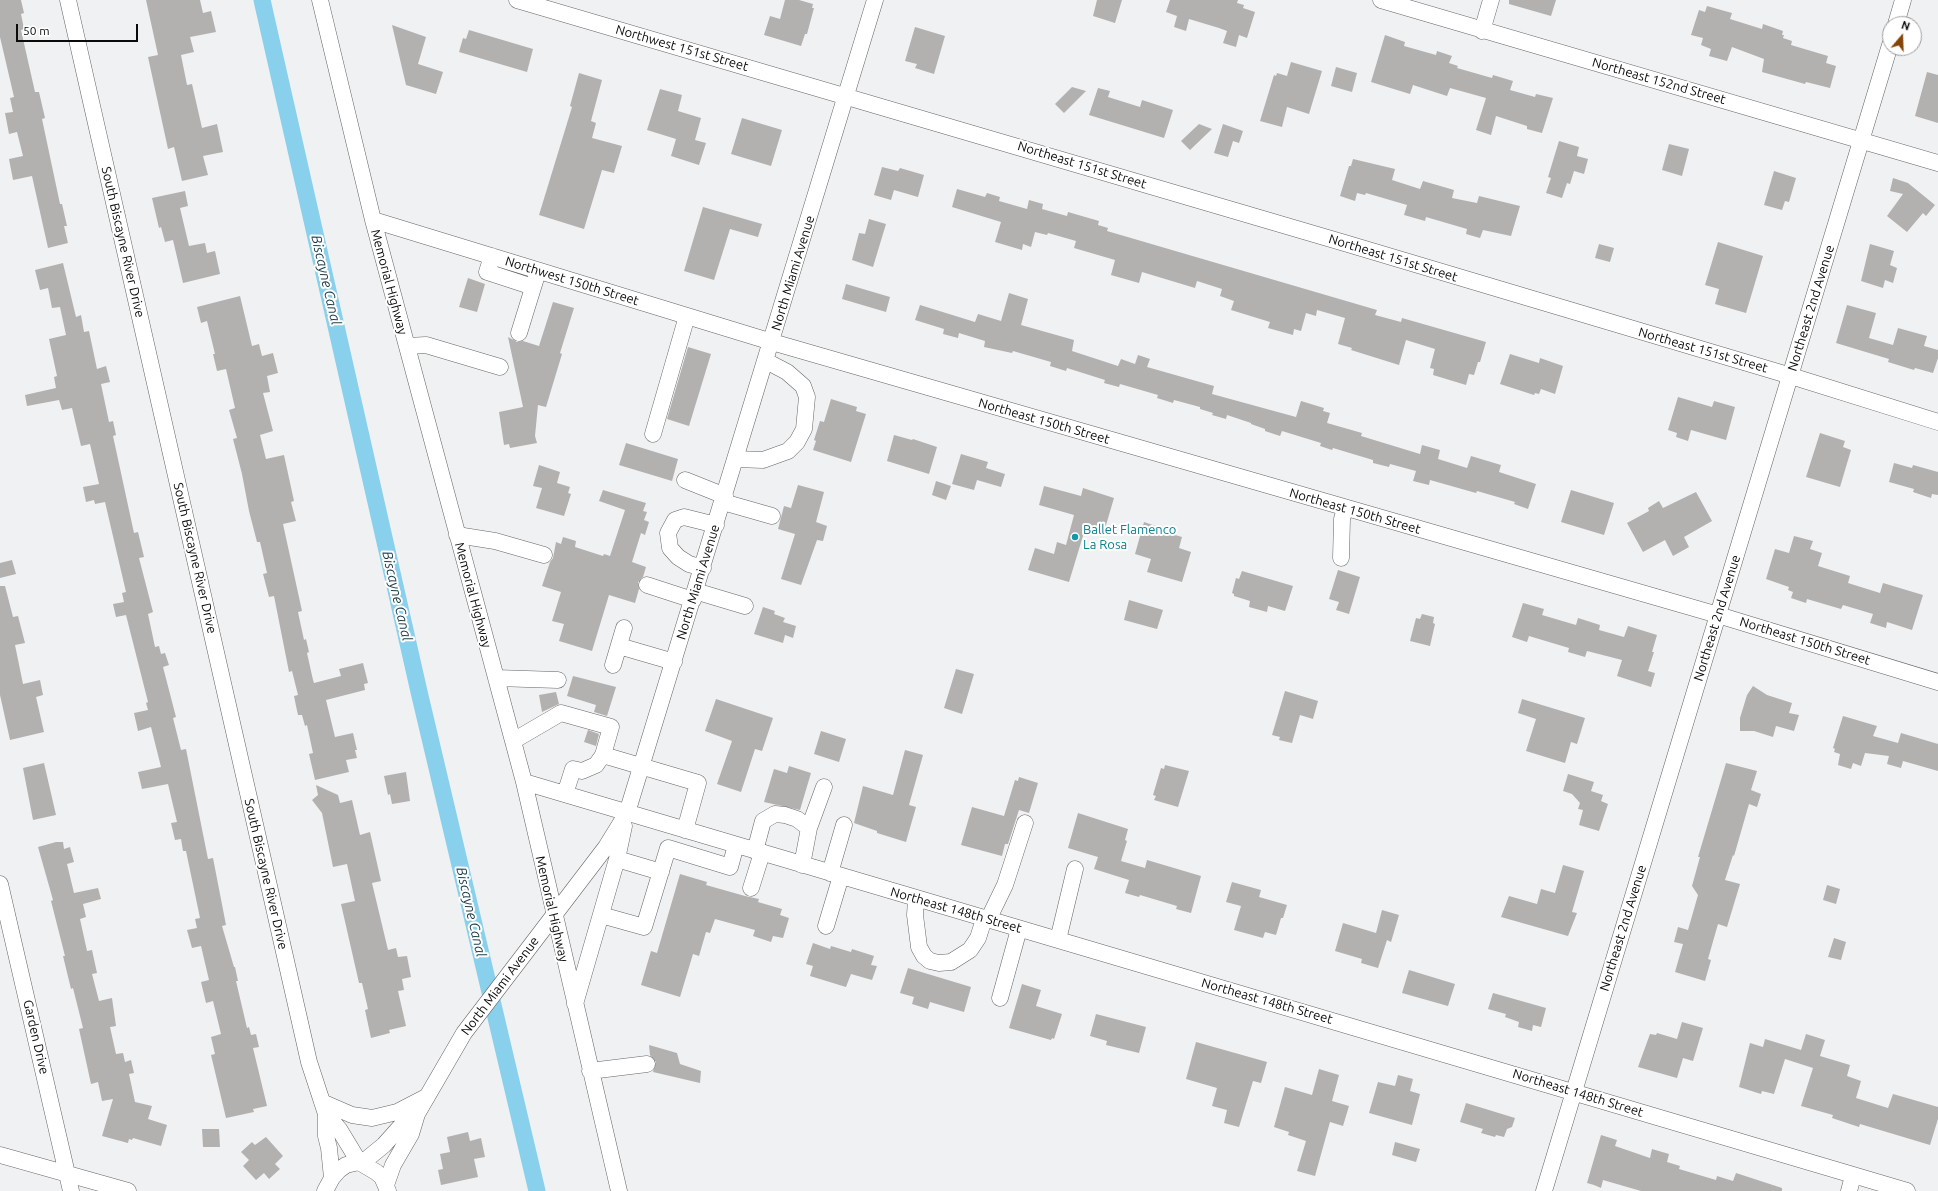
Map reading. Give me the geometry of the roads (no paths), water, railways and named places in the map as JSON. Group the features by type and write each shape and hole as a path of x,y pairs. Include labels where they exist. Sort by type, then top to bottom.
{"street":[{"name":"South Biscayne River Drive","path":"68,0 308,1054 324,1108 326,1136 329,1148 328,1184"},
{"name":"Memorial Highway","path":"320,0 373,220 524,782 619,1191"},
{"name":"Northwest 151st Street","path":"517,0 846,96"},
{"name":"North Miami Avenue","path":"387,1188 393,1165 411,1134 417,1114 464,1033 606,847 627,813 772,342 875,0"},
{"name":"Northeast 152nd Street","path":"1381,0 1482,31 1862,139 1938,163"},
{"path":"1482,31 1491,0"},
{"path":"1899,16 1904,0"},
{"name":"Northeast 2nd Avenue","path":"1544,1191 1887,56"},
{"name":"Northeast 151st Street","path":"846,96 1791,376 1938,422"},
{"name":"Northwest 150th Street","path":"373,220 772,342"},
{"path":"492,256 487,272 533,287"},
{"path":"519,333 538,270"},
{"path":"653,434 687,316"},
{"name":"Northeast 150th Street","path":"772,342 1718,615 1938,682"},
{"path":"407,346 426,346 500,367"},
{"path":"736,459 763,460 788,451 797,442 804,429 807,397 803,386 787,372 766,361"},
{"path":"684,480 724,499 772,516"},
{"path":"1341,558 1342,519 1345,508"},
{"path":"702,568 689,564 678,557 670,548 668,533 675,520 684,518 716,525"},
{"path":"457,535 495,541 544,555"},
{"path":"647,585 745,606"},
{"path":"613,665 624,628"},
{"path":"619,646 674,662"},
{"path":"496,678 558,680"},
{"path":"513,741 561,713 611,728 603,755 596,766 582,771 573,769 565,794"},
{"path":"603,755 698,784 685,830"},
{"name":"Northeast 148th Street","path":"524,782 916,899 1573,1091 1851,1184 1907,1191"},
{"path":"802,865 809,828 824,787"},
{"path":"575,1006 617,860 627,813"},
{"path":"751,888 764,821 775,814 797,819 809,828"},
{"path":"916,899 915,915 919,947 924,956 930,961 939,963 951,962 970,950 1006,885 1025,823"},
{"path":"826,926 844,825"},
{"path":"601,915 644,928 668,848 730,867 736,845"},
{"path":"617,860 661,872"},
{"path":"1058,940 1076,869"},
{"name":"Garden Drive","path":"1,891 71,1191"},
{"path":"1000,998 1019,929"},
{"path":"590,1071 647,1064"},
{"path":"324,1108 372,1118 397,1112 426,1097"},
{"name":"South Biscayne River Drive","path":"324,1108 360,1162"},
{"name":"North Miami Avenue","path":"328,1184 346,1165 360,1162 384,1145 400,1127 417,1114"},
{"path":"0,1155 128,1191"},
{"path":"360,1162 376,1172 387,1188"}],"waterway":[{"name":"Biscayne Canal","path":"262,0 420,696 537,1191"}],"place":[{"name":"Ballet Flamenco La Rosa","path":"1075,537"}]}
